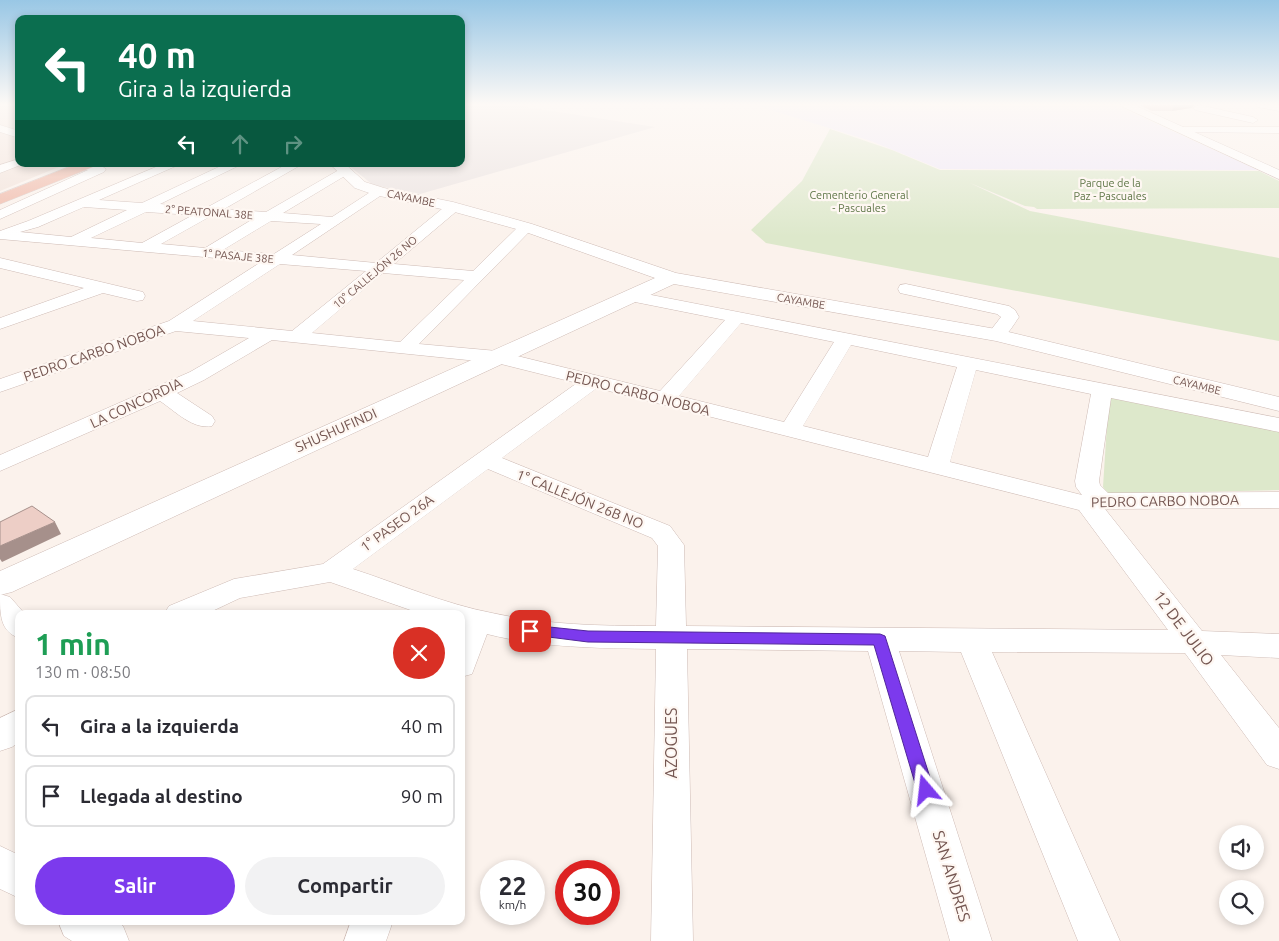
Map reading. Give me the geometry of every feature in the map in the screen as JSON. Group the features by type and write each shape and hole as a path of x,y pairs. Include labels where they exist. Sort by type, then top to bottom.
{"highway":[{"path":"0,188 54,167"},
{"path":"0,199 81,167"}],"street":[{"path":"1222,149 1279,175"},
{"path":"1,167 15,163"},
{"path":"0,215 100,168 95,167"},
{"path":"0,234 33,224 165,167"},
{"path":"74,241 228,167"},
{"path":"145,247 290,167"},
{"path":"207,254 271,217 340,168"},
{"name":"CAYAMBE","path":"340,168 360,185 380,192 453,207 526,227 672,278 996,335 1279,404"},
{"path":"174,325 380,192"},
{"name":"2° PEATONAL 38E","path":"84,203 334,222"},
{"name":"10° CALLEJÓN 26 NO","path":"296,337 453,207"},
{"path":"404,348 526,227"},
{"name":"1° PASAJE 38E","path":"0,234 207,254 477,276"},
{"path":"0,262 137,296"},
{"name":"SHUSHUFINDI","path":"6,577 672,278"},
{"path":"3,321 104,287"},
{"path":"906,290 1003,310 1010,317 996,335"},
{"path":"631,296 1279,425"},
{"path":"665,400 737,317"},
{"name":"PEDRO CARBO NOBOA","path":"0,386 174,325 497,357 937,467 1094,502 1279,500"},
{"name":"LA CONCORDIA","path":"0,464 196,376 268,334"},
{"path":"790,430 845,339"},
{"path":"937,467 968,363"},
{"name":"1° PASEO 26A","path":"188,610 234,589 331,572 593,381"},
{"name":"12 DE JULIO","path":"1102,389 1087,480 1094,502 1194,642 1279,754"},
{"path":"161,392 204,421"},
{"name":"1° CALLEJÓN 26B NO","path":"484,459 661,532 671,545"},
{"name":"AZOGUES","path":"671,545 672,941"},
{"path":"331,572 443,610"},
{"path":"0,604 15,622"},
{"path":"465,617 530,631 588,637 1194,642 1279,646"},
{"name":"SAN ANDRES","path":"880,640 971,941"},
{"path":"972,640 1099,941"},
{"path":"0,737 15,727"},
{"path":"0,865 15,875"},
{"path":"86,925 108,941"},
{"path":"365,941 371,925"}],"shaded area":[{"path":"0,149 15,149 15,167 59,167 0,191"},
{"path":"465,149 578,149 420,194 373,185 351,167 465,167"},
{"path":"891,149 1212,149 1258,170 940,169"}],"green space":[{"name":"Cementerio General - Pascuales","path":"819,149 889,149 940,170 1259,171 1279,181 1279,208 1037,209 1025,206 970,183 1030,211 1279,258 1279,341 766,243 751,230 802,181"},
{"path":"1109,393 1279,429 1279,490 1108,494 1103,487"}],"building":[{"path":"32,506 55,522 0,546 0,522"}],"route":[{"path":"530,631 588,637 880,640 926,790"}],"park label":[{"name":"Parque de la Paz - Pascuales","path":"1110,189"}]}
